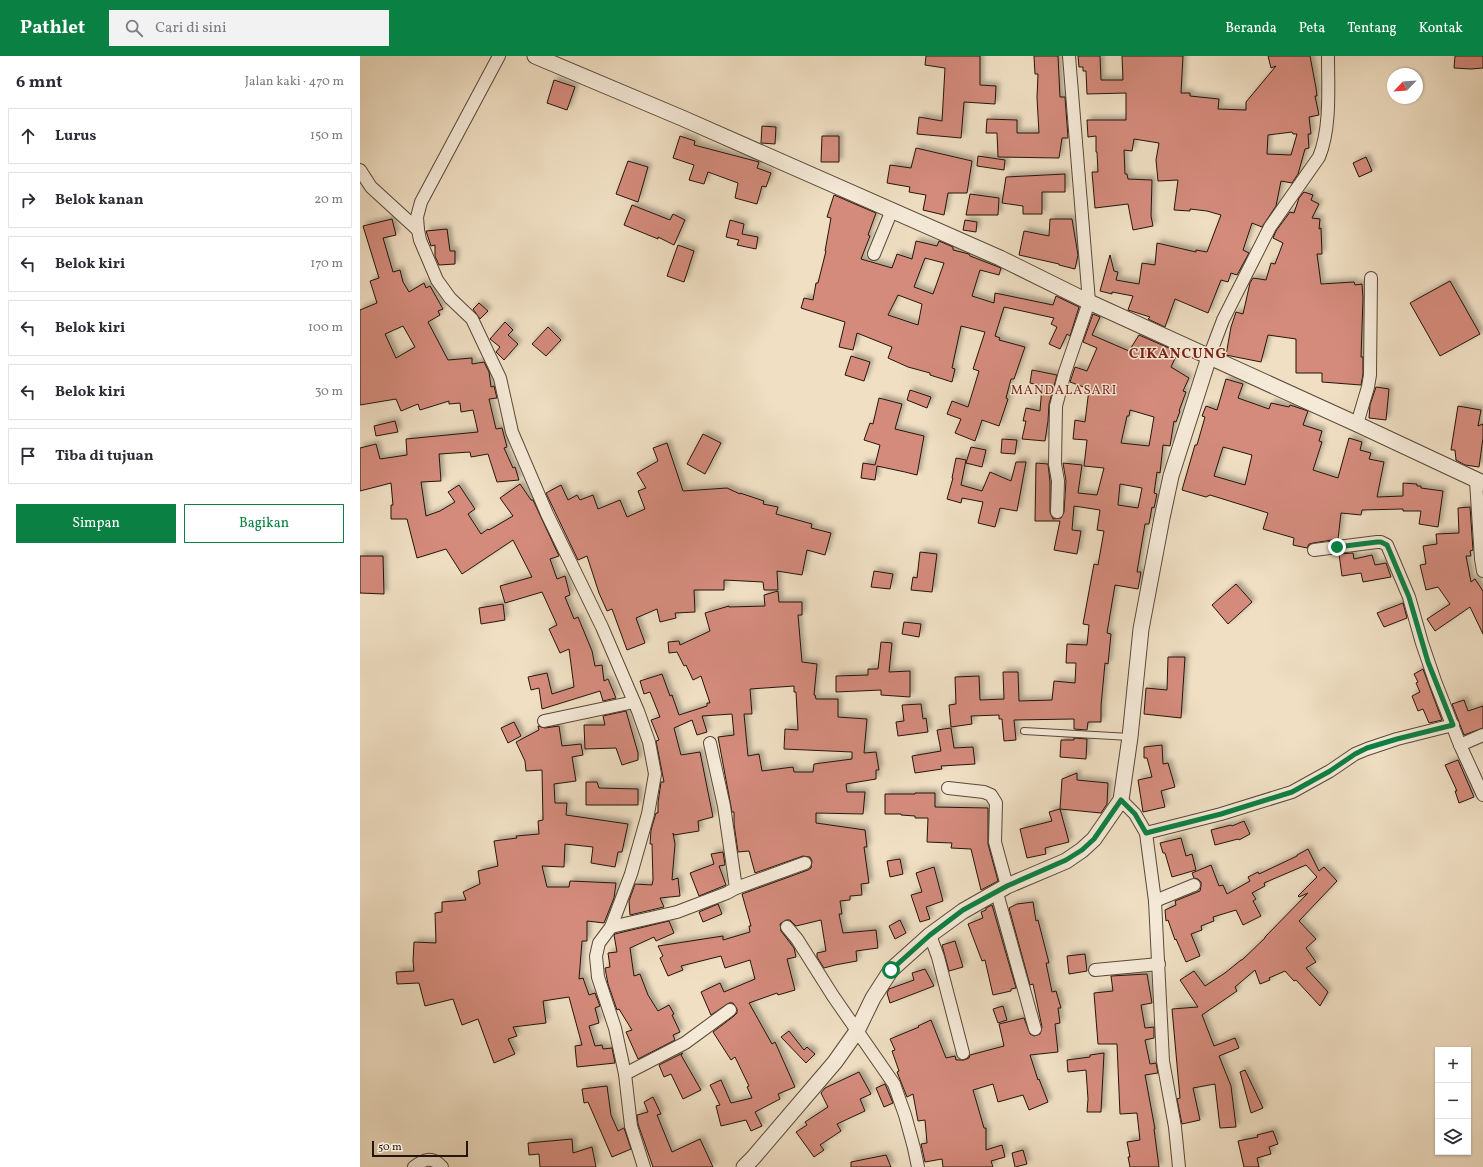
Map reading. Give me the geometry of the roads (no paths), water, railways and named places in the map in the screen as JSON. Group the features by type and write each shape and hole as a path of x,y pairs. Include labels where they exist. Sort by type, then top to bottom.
{"street":[{"path":"499,56 421,202 418,217 418,230 420,240 437,280 450,298 472,319 500,378 512,432 547,514 602,627 634,702 649,742 655,774 648,814 632,874 611,927 599,943 596,956 598,977 615,1028 625,1074 632,1126 644,1167"},
{"path":"535,56 682,118 1000,258 1089,302 1357,424 1479,482 1481,559 1483,571"},
{"path":"1057,512 1058,480 1055,464 1056,406 1065,372 1089,302 1069,56"},
{"path":"744,1167 835,1062 857,1030 873,998 891,970 930,935 963,910 1002,889 1066,860 1082,850 1094,839 1121,800 1130,737 1141,629 1171,476 1209,357 1223,320 1270,227 1319,157 1322,150 1326,127 1328,56"},
{"path":"360,170 371,187 418,230"},
{"path":"874,254 892,210"},
{"path":"1357,424 1370,375 1371,278"},
{"path":"1314,550 1377,542 1387,545 1409,597 1428,662 1460,745 1483,795"},
{"path":"544,721 634,702"},
{"path":"1146,833 1221,814 1292,792 1367,748 1453,725"},
{"path":"1460,745 1483,735"},
{"path":"710,743 724,806 736,888"},
{"path":"948,788 984,792 991,795 996,804 995,842 1002,889 1035,1029"},
{"path":"1121,800 1135,814 1146,833 1155,901 1163,1061 1175,1126 1179,1167"},
{"path":"611,927 677,912 805,862"},
{"path":"1155,901 1194,885"},
{"path":"787,927 797,939 894,1084 905,1115 918,1167"},
{"path":"930,935 938,958 963,1053"},
{"path":"1095,970 1159,964"},
{"path":"625,1074 685,1042 730,1010"},
{"path":"414,1167 426,1160 431,1159 442,1167"}],"lane":[{"path":"1024,731 1130,737"}],"district":[{"name":"CIKANCUNG","path":"1178,354"},
{"name":"MANDALASARI","path":"1064,391"}]}
